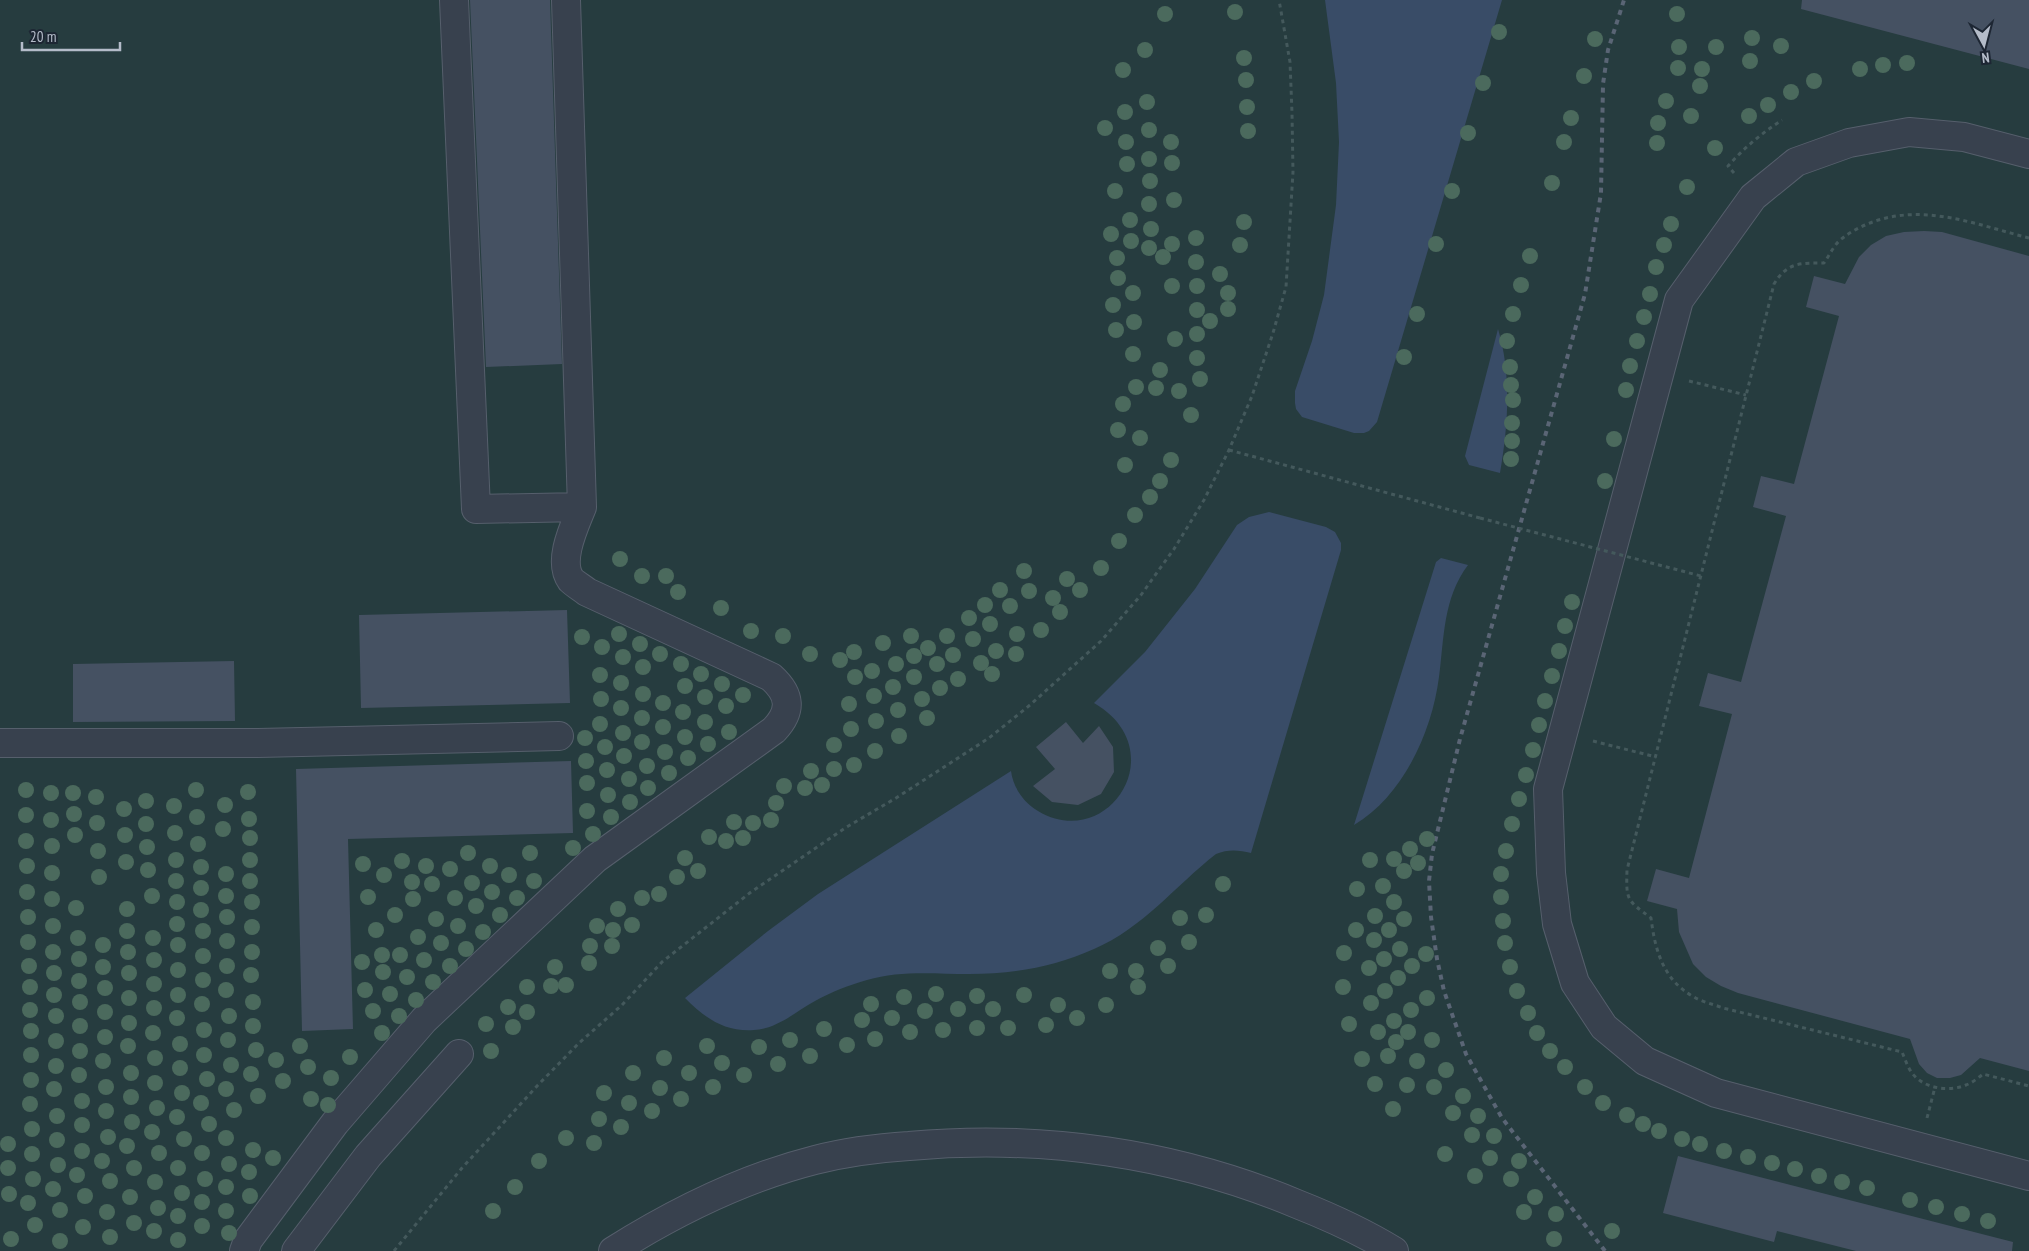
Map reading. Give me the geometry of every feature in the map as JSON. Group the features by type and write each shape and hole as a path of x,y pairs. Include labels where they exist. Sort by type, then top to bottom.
{"lane":[{"path":"454,0 476,509 582,507"},
{"path":"244,1251 248,1240 335,1123 424,1020 595,859 774,730 787,712 786,694 782,686 771,677 587,592 572,580 568,572 566,548 582,507 566,0"},
{"path":"2029,154 1964,137 1909,132 1849,143 1796,162 1753,197 1679,300 1548,789 1552,873 1557,924 1575,982 1604,1027 1645,1062 1716,1093 2029,1176"},
{"path":"0,742 258,743 559,736"},
{"path":"296,1251 368,1156 459,1054"},
{"path":"613,1251 638,1235 696,1205 756,1179 816,1160 890,1147 946,1142 1012,1142 1086,1148 1142,1156 1205,1172 1268,1192 1329,1217 1394,1251"}],"path":[{"path":"394,1251 462,1168 512,1113 579,1043 622,1005 662,962 751,892 846,828 989,738 1030,705 1101,641 1141,595 1174,549 1204,500 1229,450 1252,396 1286,287 1293,172 1292,113 1290,62 1280,0"},
{"path":"1737,156 1766,130 1782,120"},
{"path":"2029,238 1946,217 1926,214 1903,214 1879,220 1853,231 1838,242 1824,263 1791,266 1781,272 1774,284 1627,870 1626,894 1632,904 1652,918 1654,943 1662,966 1675,983 1694,997 1723,1008 1902,1052 1911,1072 1919,1081 1935,1087 1955,1089 1968,1084 1983,1074 2029,1086"},
{"path":"1703,384 1746,395"},
{"path":"1229,450 1701,576"},
{"path":"1590,740 1656,757"},
{"path":"1927,1118 1935,1087"}],"green space":[{"path":"0,0 2029,0 2029,1251 0,1251"}],"water":[{"path":"1325,0 1502,0 1377,422 1369,431 1364,433 1354,433 1302,417 1296,409 1295,403 1295,391 1312,341 1324,295 1336,205 1339,142 1336,83"},
{"path":"1498,329 1507,383 1507,419 1500,473 1469,465 1465,456"},
{"path":"1269,512 1326,527 1335,532 1341,543 1341,550 1251,853 1234,850 1216,854 1128,930 1094,949 1064,961 1001,973 918,973 879,977 834,992 770,1027 754,1030 733,1029 724,1026 700,1012 685,998 768,931 818,894 1011,771 1014,783 1020,794 1038,811 1064,820 1088,818 1108,808 1123,790 1130,769 1129,746 1118,723 1094,703 1145,652 1195,589 1237,525 1249,517"},
{"path":"1441,558 1468,565 1460,578 1449,605 1439,677 1430,719 1422,740 1401,780 1371,813 1354,825 1436,562"}],"building":[{"path":"470,0 550,0 562,364 486,367"},
{"path":"1802,0 2029,0 2029,69 1801,9"},
{"path":"1904,232 1942,232 2029,256 2029,1071 1980,1058 1961,1075 1950,1078 1937,1078 1927,1073 1919,1064 1910,1039 1738,993 1721,986 1706,977 1693,964 1679,932 1677,909 1647,901 1656,869 1689,878 1732,714 1699,706 1708,673 1741,682 1786,516 1753,507 1761,476 1794,484 1839,316 1806,307 1814,276 1845,284 1859,257 1871,245 1886,236"},
{"path":"567,610 570,703 361,708 359,615"},
{"path":"234,661 235,721 73,722 73,664"},
{"path":"1066,722 1083,743 1099,726 1113,747 1114,772 1101,794 1078,805 1052,802 1033,786 1055,769 1036,747"},
{"path":"571,761 573,833 348,839 353,1029 302,1031 296,769"},
{"path":"1678,1156 2013,1242 2012,1251 1856,1251 1777,1231 1774,1242 1663,1213"}],"railway":[{"path":"1605,1251 1502,1118 1466,1054 1444,991 1437,959 1431,917 1429,881 1432,854 1460,739 1585,294 1601,193 1603,84 1608,50 1624,0"}]}
